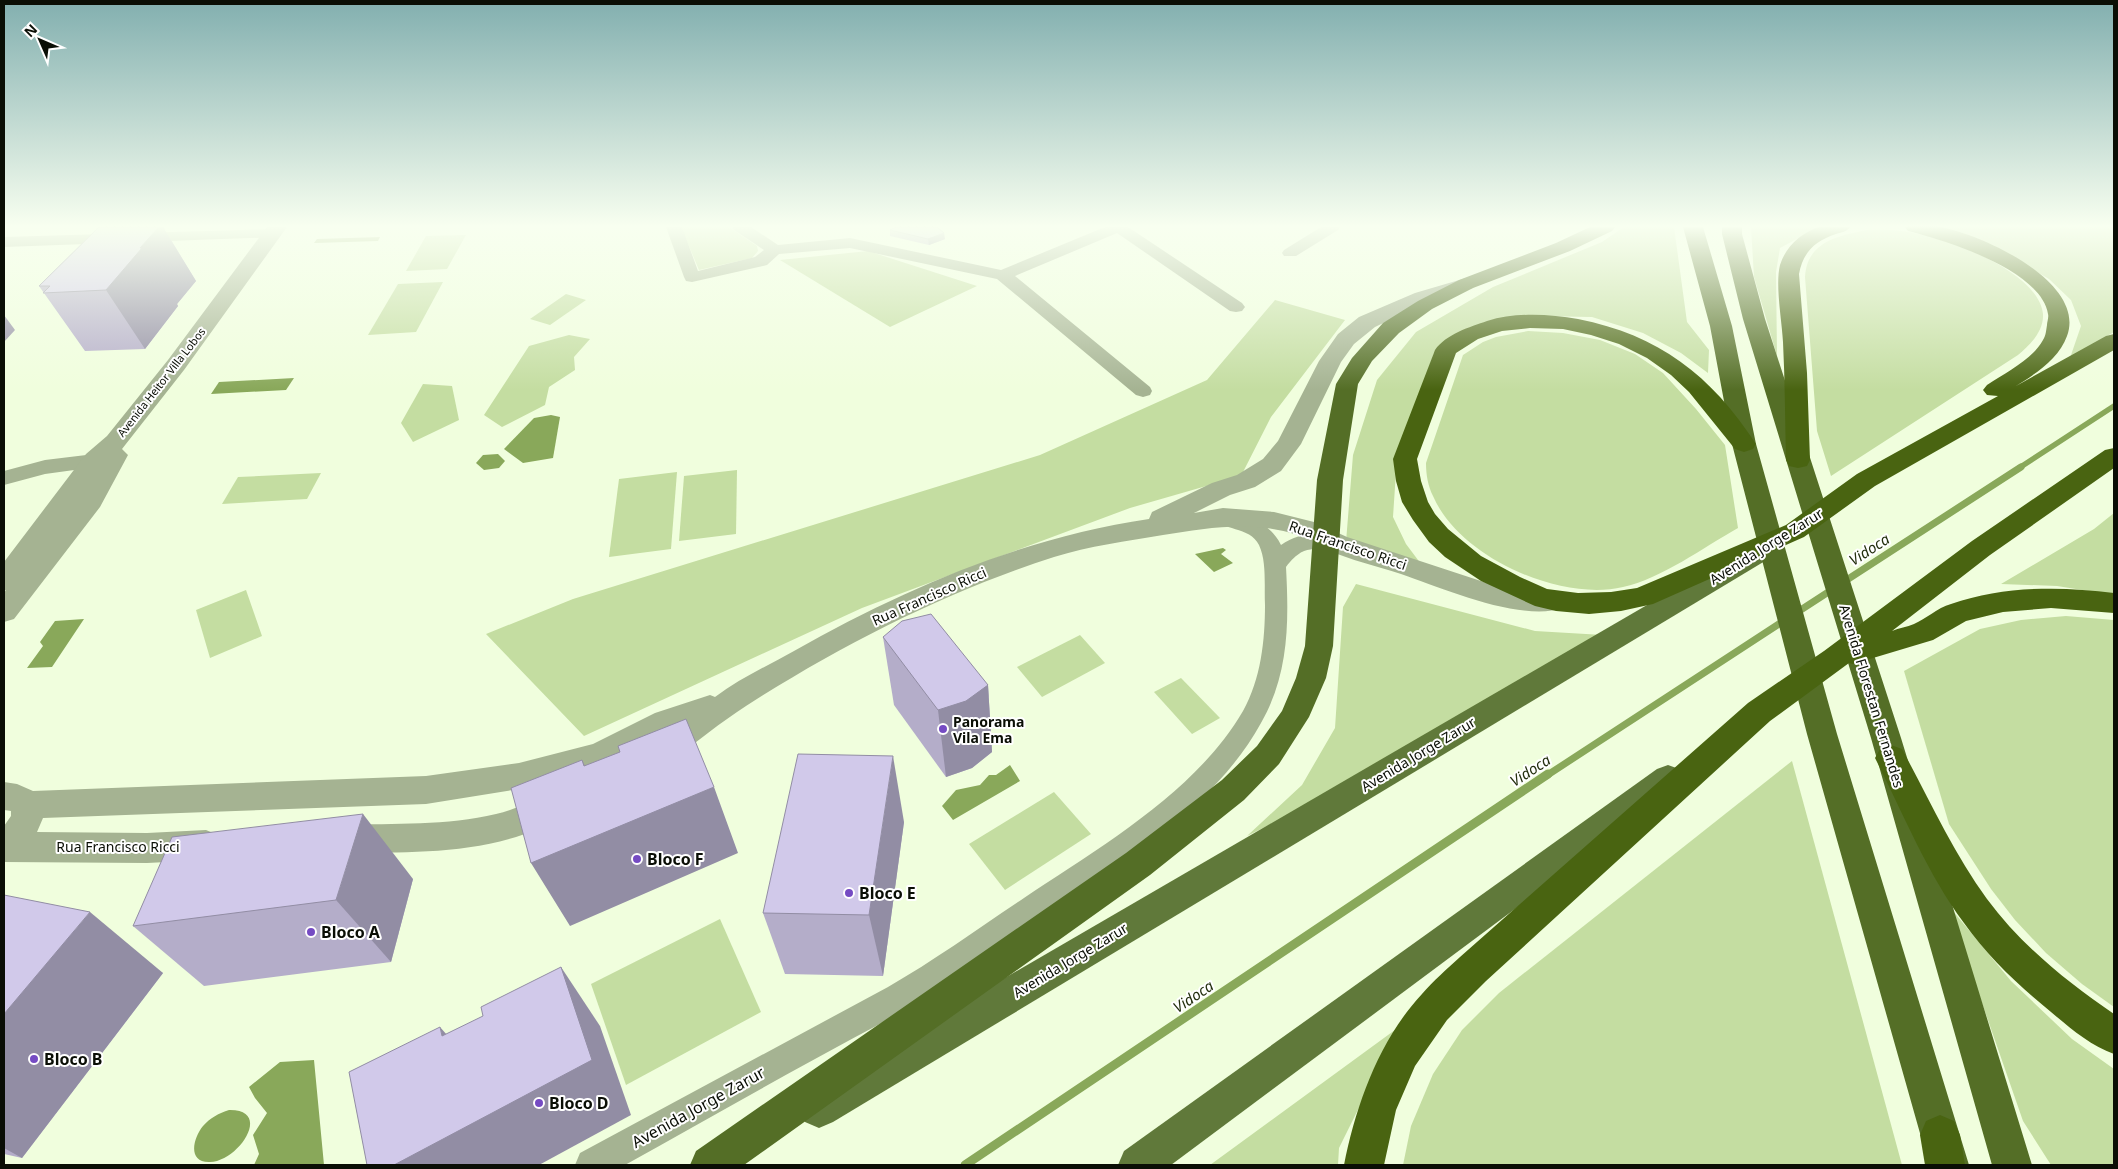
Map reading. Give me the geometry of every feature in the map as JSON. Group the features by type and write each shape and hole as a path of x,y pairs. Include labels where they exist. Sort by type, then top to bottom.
{"highway":[{"path":"710,1165 1138,864 1233,790 1268,755 1294,717 1310,678 1319,646 1330,480 1347,384 1363,358 1391,328 1425,305 1472,282"},
{"path":"1708,282 1721,326 1744,444 1822,734 1945,1155"},
{"name":"Avenida Florestan Fernandes","path":"1744,282 1754,319 1889,748 2012,1165"},
{"path":"1790,282 1796,372 1798,460"},
{"path":"1866,480 2034,362 2049,349 2057,335 2060,319 2057,308 2041,285 2036,282"},
{"path":"1744,444 1714,407 1679,369 1657,354 1626,339 1577,325 1521,321 1484,327 1456,341 1446,350 1405,460 1406,478 1412,498 1424,518 1441,538 1463,558 1490,575 1520,589 1554,601 1601,604 1644,597 1795,531"},
{"name":"Avenida Jorge Zarur","path":"1795,531 1866,480 2114,341"},
{"path":"1364,1165 1377,1109 1402,1053 1434,1006 1759,712 1834,659 1981,548 2114,456"},
{"path":"1834,659 1923,632 1958,612 2003,602 2051,598 2114,603"},
{"path":"1889,748 1961,890 1988,927 2024,964 2065,1000 2114,1036"}],"main road":[{"name":"Avenida Jorge Zarur","path":"721,1165 1795,531"},
{"path":"1138,1165 1759,712"}],"street":[{"name":"Avenida Heitor Villa Lobos","path":"4,581 109,453 237,282"},
{"path":"1010,282 1143,390"},
{"path":"1198,282 1236,307"},
{"name":"Rua Francisco Ricci","path":"1138,530 1221,489 1246,481 1272,465 1289,444 1330,361 1346,339 1367,322 1394,308 1422,297 1466,284"},
{"path":"4,478 109,453"},
{"name":"Avenida Heitor Villa Lobos","path":"4,612 91,501 109,453"},
{"name":"Rua Francisco Ricci","path":"313,841 477,832 515,824 643,763 689,733 735,698 838,639 892,611 973,575 1053,548 1138,530 1223,517 1242,517 1281,522 1305,528 1338,544 1488,592 1518,600 1554,601"},
{"name":"Avenida Jorge Zarur","path":"592,1165 913,988 1116,851 1181,800 1222,760 1252,718 1270,674 1278,631 1274,552 1268,539 1256,529 1241,521 1223,517"},
{"path":"1275,565 1284,553 1298,544 1315,539 1338,544"},
{"name":"Rua Francisco Ricci","path":"16,800 426,790 519,776 600,755 666,722 735,698"},
{"path":"515,824 529,801 530,790 519,776"},
{"path":"4,846 17,835 25,824 28,814 16,800"},
{"name":"Rua Francisco Ricci","path":"4,846 146,848 235,844"}],"shaded area":[{"path":"443,282 416,332 368,335 398,284"},
{"path":"815,282 963,282 977,286 890,327"},
{"path":"1506,282 1681,282 1687,322 1709,350 1708,373 1681,353 1643,333 1592,317 1535,316 1452,338 1434,353 1397,457 1393,517 1406,544 1421,564 1346,542 1353,455 1377,380 1416,332 1493,287"},
{"path":"1755,282 1776,282 1777,356"},
{"path":"1805,282 2022,282 2038,299 2043,314 2039,332 2018,355 1831,476 1817,431"},
{"path":"2052,282 2114,282 2114,332 2070,358 2081,326 2071,300"},
{"path":"566,294 586,300 550,325 530,319"},
{"path":"1275,300 1345,320 1271,417 1241,476 1130,508 862,608 584,736 486,634 573,599 1040,455 1207,380"},
{"path":"1528,331 1563,333 1600,340 1635,354 1663,373 1696,409 1725,445 1738,528 1682,562 1652,577 1623,587 1598,590 1570,588 1542,581 1514,570 1488,556 1465,538 1446,518 1433,496 1426,472 1426,463 1463,355 1483,342 1496,337"},
{"path":"569,335 590,339 574,357 575,370 549,387 545,405 502,427 484,415 529,346"},
{"path":"294,378 286,390 211,394 219,382"},
{"path":"423,384 452,386 459,420 413,442 401,423"},
{"path":"551,415 560,417 553,458 523,463 504,449 534,418"},
{"path":"498,454 505,461 499,468 484,470 476,463 483,455"},
{"path":"737,470 736,534 679,541 684,476"},
{"path":"677,472 671,549 609,557 619,479"},
{"path":"321,473 307,499 222,504 238,477"},
{"path":"2114,513 2114,595 2057,586 2001,584 2094,529"},
{"path":"1223,548 1226,550 1221,554 1233,563 1214,572 1195,554"},
{"path":"1356,584 1535,631 1603,635 1358,781 1247,836 1302,785 1335,728 1343,607"},
{"path":"246,590 262,636 210,658 196,610"},
{"path":"2066,616 2114,620 2114,1007 2082,984 2046,953 2015,920 1991,889 1949,824 1904,671 1980,629 2021,620"},
{"path":"84,619 52,667 27,668 43,646 40,642 55,621"},
{"path":"1080,635 1105,663 1042,697 1017,667"},
{"path":"1181,678 1220,718 1192,734 1154,692"},
{"path":"1792,761 1902,1165 1403,1165 1411,1126 1433,1074 1462,1030 1499,993"},
{"path":"1010,765 1020,781 953,820 942,806 956,790 980,785 989,775 996,775"},
{"path":"1054,792 1091,834 1005,890 969,844"},
{"path":"1948,905 2011,981 2072,1039 2114,1069 2114,1165 2051,1165 2023,1121"},
{"path":"720,919 761,1012 626,1085 591,984"},
{"path":"1399,1027 1339,1148 1338,1165 1210,1165"},
{"path":"314,1060 324,1165 254,1165 259,1154 253,1135 267,1113 249,1087 280,1062"},
{"path":"229,1110 242,1112 249,1118 250,1126 247,1135 240,1145 221,1159 210,1162 203,1161 195,1154 194,1149 199,1131 212,1118"}],"building":[{"path":"44,282 113,282 106,290 43,293 50,286 39,286"},
{"path":"931,614 988,685 966,701 938,710 883,637 902,621"},
{"path":"686,719 714,787 531,863 511,788 582,760 584,766 620,752 618,746"},
{"path":"798,754 893,756 869,915 763,913"},
{"path":"363,814 336,900 133,926 172,837"},
{"path":"4,895 90,912 4,1014"},
{"path":"561,967 592,1060 394,1165 367,1165 349,1072 440,1027 442,1036 483,1016 481,1007"}],"waterway":[{"name":"Vidoca","path":"2019,468 2114,406"},
{"name":"Vidoca","path":"1842,583 2021,467"},
{"name":"Vidoca","path":"1796,613 1833,589"},
{"name":"Vidoca","path":"1546,776 1785,620"},
{"name":"Vidoca","path":"965,1165 1548,774"}],"place":[{"name":"Panorama Vila Ema","path":"943,729"},
{"name":"Bloco F","path":"637,859"},
{"name":"Bloco E","path":"849,893"},
{"name":"Bloco A","path":"311,932"},
{"name":"Bloco B","path":"34,1059"},
{"name":"Bloco D","path":"539,1103"}]}
